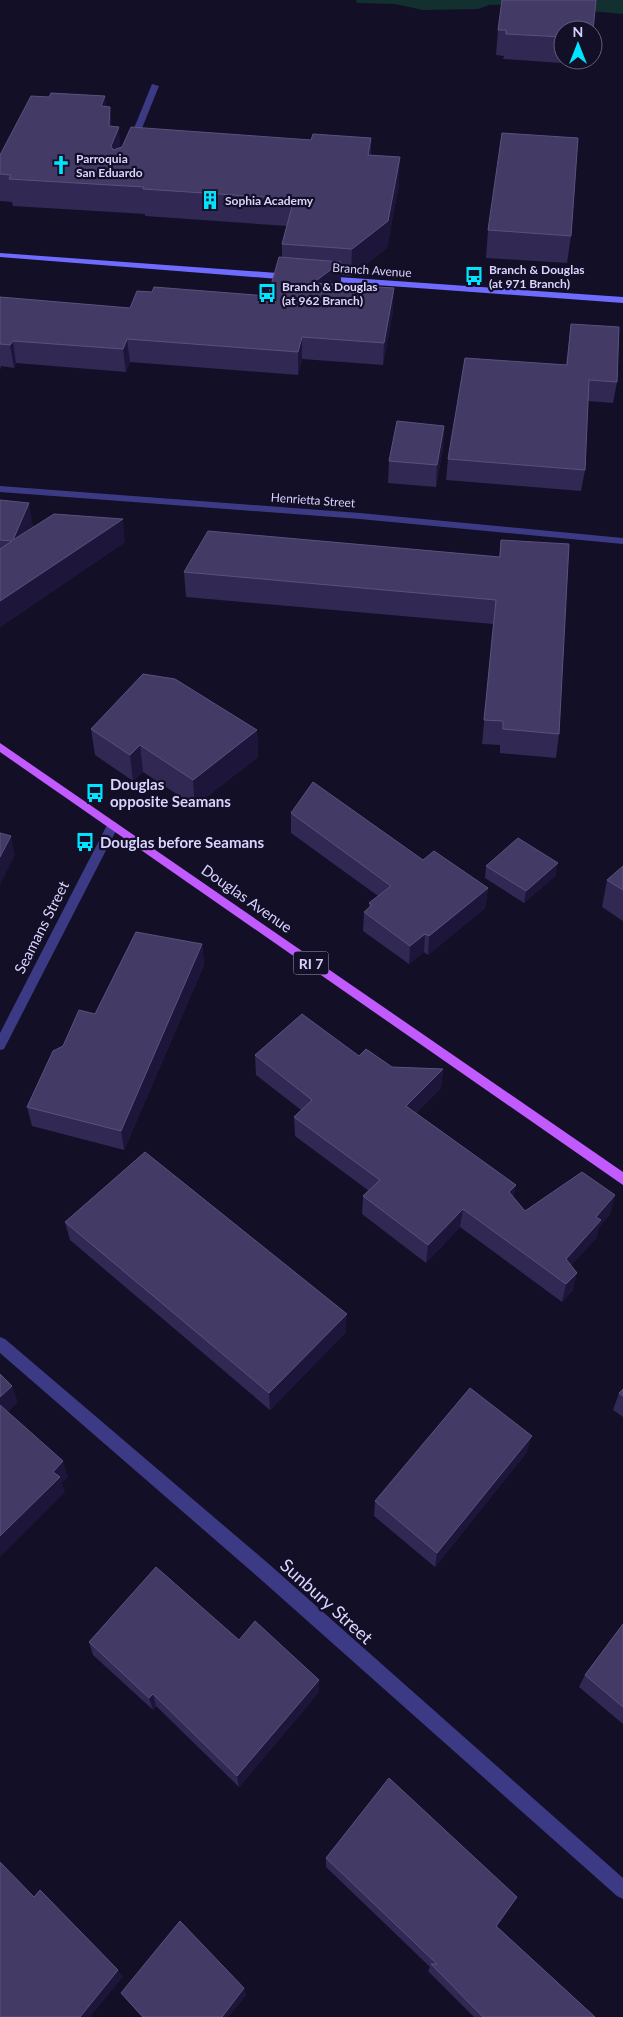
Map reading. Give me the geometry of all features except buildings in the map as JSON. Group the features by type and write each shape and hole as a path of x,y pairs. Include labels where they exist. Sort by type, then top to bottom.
{"main road":[{"path":"0,255 302,277"},
{"name":"Branch Avenue","path":"312,278 623,300"},
{"name":"Douglas Avenue","path":"0,747 623,1178"}],"street":[{"path":"127,156 155,86"},
{"name":"Henrietta Street","path":"0,489 360,516 623,541"},
{"name":"Seamans Street","path":"0,1045 113,825"},
{"name":"Sunbury Street","path":"0,1344 264,1571 623,1890"}],"green space":[{"path":"356,0 623,0 623,14 513,4 489,5 478,9 423,10 395,4 357,3"}],"place":[{"name":"Parroquia San Eduardo","path":"61,165"},
{"name":"Sophia Academy","path":"210,200"},
{"name":"Branch & Douglas (at 971 Branch)","path":"474,276"},
{"name":"Branch & Douglas (at 962 Branch)","path":"267,293"},
{"name":"Douglas opposite Seamans","path":"95,793"},
{"name":"Douglas before Seamans","path":"85,842"}]}
